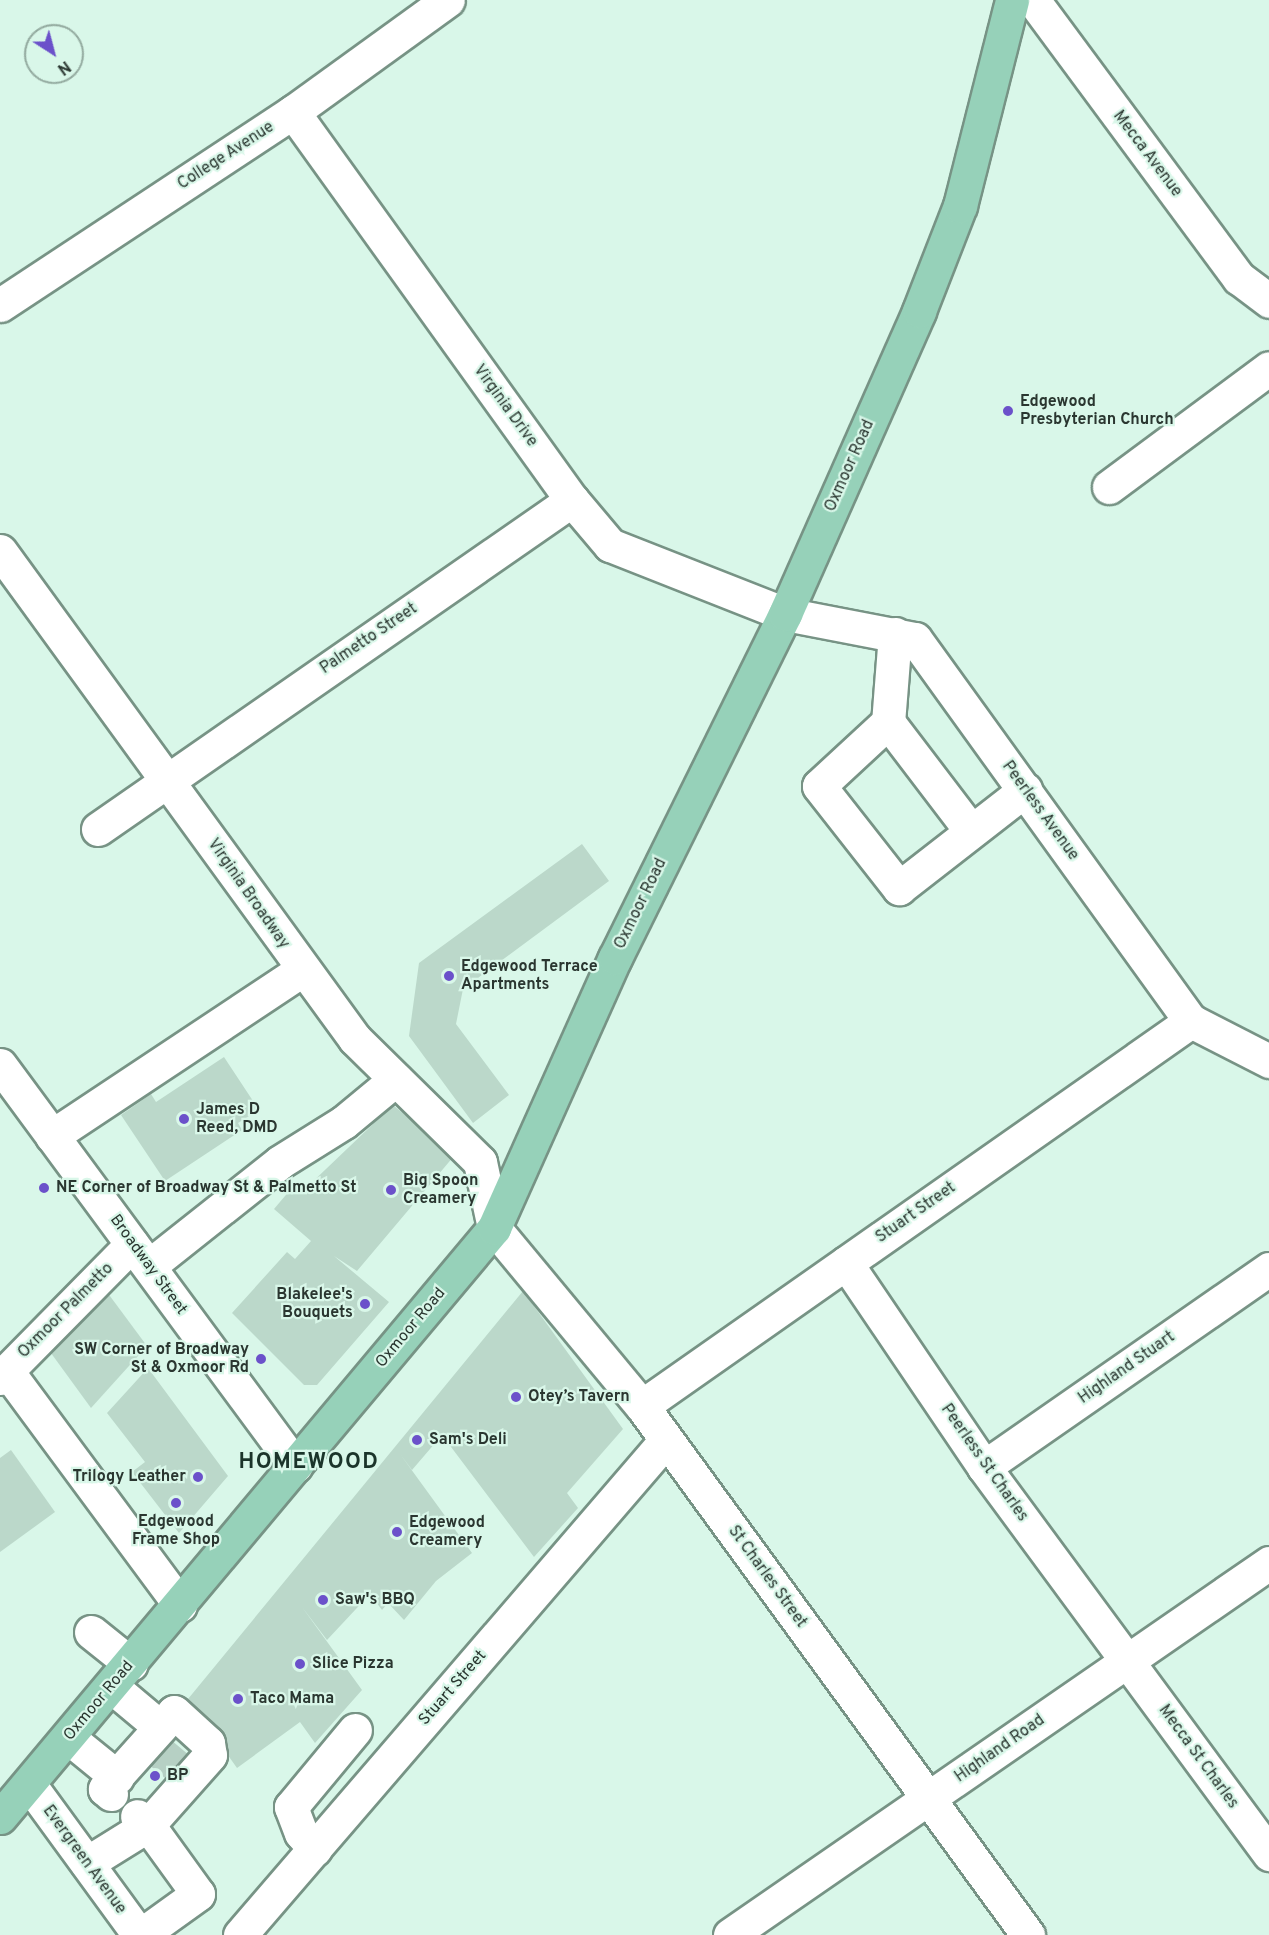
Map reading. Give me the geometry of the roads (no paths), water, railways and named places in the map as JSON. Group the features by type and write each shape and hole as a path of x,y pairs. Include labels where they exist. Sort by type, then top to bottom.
{"main road":[{"name":"Oxmoor Road","path":"0,1817 69,1738 494,1228 615,958 785,614 919,311 960,206 1012,0"}],"street":[{"name":"College Avenue","path":"0,305 293,112 448,0"},
{"name":"Mecca Avenue","path":"1033,0 1239,278 1269,301"},
{"name":"Virginia Drive","path":"293,112 572,500 610,545 785,614"},
{"path":"1109,487 1269,368"},
{"name":"Palmetto Street","path":"98,830 166,778 572,500"},
{"name":"Virginia Broadway","path":"0,551 166,778 302,970 355,1039 480,1162 494,1228"},
{"name":"Peerless Avenue","path":"785,614 915,639 1191,1021 1269,1060"},
{"path":"895,634 888,722 971,831"},
{"path":"888,722 819,786 898,888 1025,790"},
{"path":"52,1136 302,970"},
{"name":"Stuart Street","path":"642,1406 1191,1021"},
{"name":"Broadway Street","path":"0,1065 296,1466"},
{"name":"Oxmoor Palmetto","path":"3,1375 140,1255 344,1122 396,1079"},
{"name":"St Charles Street","path":"494,1228 642,1406 1028,1935"},
{"name":"Peerless St Charles","path":"846,1263 984,1467 1127,1660"},
{"name":"Highland Stuart","path":"984,1467 1269,1269"},
{"path":"3,1375 180,1605"},
{"name":"Stuart Street","path":"240,1935 666,1440"},
{"name":"Highland Road","path":"730,1935 1269,1563"},
{"path":"91,1632 121,1675 153,1738"},
{"name":"Mecca St Charles","path":"1127,1660 1269,1854"},
{"path":"69,1738 114,1786 174,1712 208,1743 210,1755 184,1772 142,1820 87,1863"},
{"path":"315,1849 301,1833 291,1807 355,1730"},
{"name":"Evergreen Avenue","path":"29,1784 140,1935"},
{"path":"140,1935 198,1894 142,1820"}],"tunnel":[{"path":"153,1746 178,1767"}],"place":[{"name":"Edgewood Presbyterian Church","path":"1008,411"},
{"name":"Edgewood Terrace Apartments","path":"449,976"},
{"name":"James D Reed, DMD","path":"184,1119"},
{"name":"NE Corner of Broadway St & Palmetto St","path":"44,1188"},
{"name":"Big Spoon Creamery","path":"391,1190"},
{"name":"Blakelee's Bouquets","path":"365,1304"},
{"name":"SW Corner of Broadway St & Oxmoor Rd","path":"261,1359"},
{"name":"Otey’s Tavern","path":"516,1397"},
{"name":"Sam's Deli","path":"417,1440"},
{"name":"Trilogy Leather","path":"198,1477"},
{"name":"Edgewood Frame Shop","path":"176,1503"},
{"name":"Edgewood Creamery","path":"397,1532"},
{"name":"Saw's BBQ","path":"323,1600"},
{"name":"Slice Pizza","path":"300,1664"},
{"name":"Taco Mama","path":"238,1699"},
{"name":"BP","path":"155,1776"}],"district":[{"name":"HOMEWOOD","path":"309,1463"}]}
